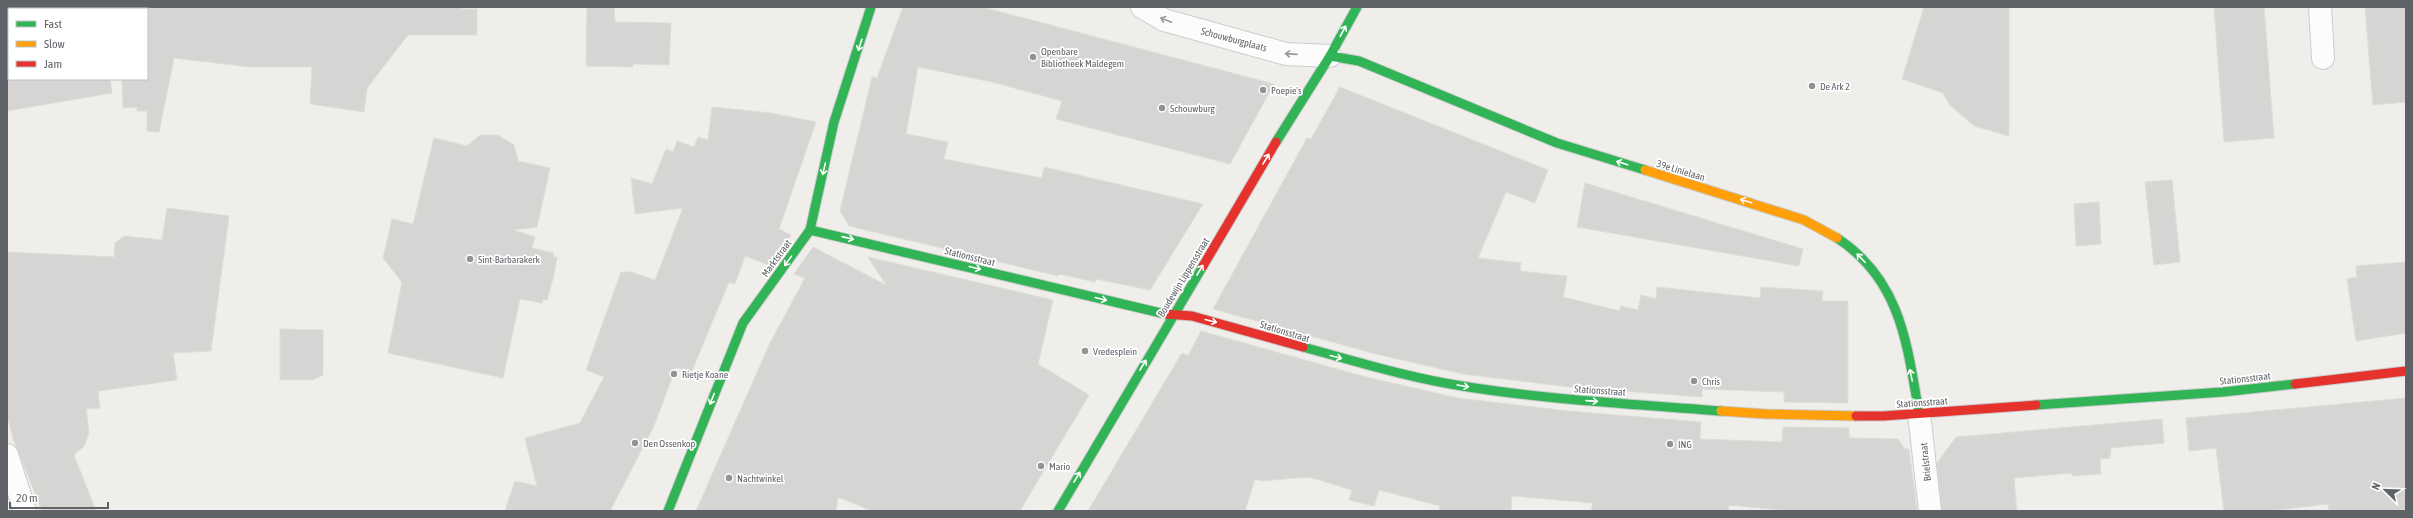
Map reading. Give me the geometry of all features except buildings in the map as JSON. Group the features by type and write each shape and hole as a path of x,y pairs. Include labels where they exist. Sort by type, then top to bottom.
{"street":[{"name":"Marktstraat","path":"668,511 744,323 810,230 834,122 870,7"},
{"name":"Schouwburgplaats","path":"1142,7 1164,20 1286,54 1330,56"},
{"name":"Boudewijn Lippensstraat","path":"1058,511 1307,90 1330,56 1357,7"},
{"path":"2320,7 2323,58"},
{"name":"39e Linielaan","path":"1330,56 1359,61 1557,143 1804,220 1840,239 1860,256 1886,287 1900,322 1919,413"},
{"name":"Stationsstraat","path":"810,230 1173,316 1192,316 1369,365 1461,386 1569,399 1766,414 1883,416 2223,392 2406,371"},
{"name":"Brielstraat","path":"1919,413 1930,511"},
{"path":"7,455 26,511"}],"traffic: fast":[{"path":"668,511 743,323 810,230 834,122 871,7"},
{"path":"1276,142 1330,56 1357,7"},
{"path":"1330,56 1359,61 1557,143 1645,170"},
{"path":"810,230 1165,314"},
{"path":"1837,238 1858,255 1875,273 1888,294 1898,315 1905,338 1919,413"},
{"path":"1058,511 1203,266"},
{"path":"1303,347 1402,374 1442,383 1494,391 1624,404 1721,411"},
{"path":"2036,405 2223,392 2295,384"}],"traffic: slow":[{"path":"1645,170 1804,220 1837,238"},
{"path":"1721,411 1766,414 1856,416"}],"traffic: jam":[{"path":"1203,266 1276,142"},
{"path":"1165,314 1192,316 1303,347"},
{"path":"2295,384 2406,371"},
{"path":"1856,416 1883,416 2036,405"}],"place":[{"name":"Openbare Bibliotheek Maldegem","path":"1033,57"},
{"name":"De Ark 2","path":"1812,86"},
{"name":"Poepie's","path":"1263,90"},
{"name":"Schouwburg","path":"1162,108"},
{"name":"Sint-Barbarakerk","path":"470,259"},
{"name":"Vredesplein","path":"1085,351"},
{"name":"Rietje Koane","path":"674,374"},
{"name":"Chris","path":"1694,381"},
{"name":"Den Ossenkop","path":"635,443"},
{"name":"ING","path":"1670,444"},
{"name":"Mario","path":"1041,466"},
{"name":"Nachtwinkel","path":"729,478"}]}
